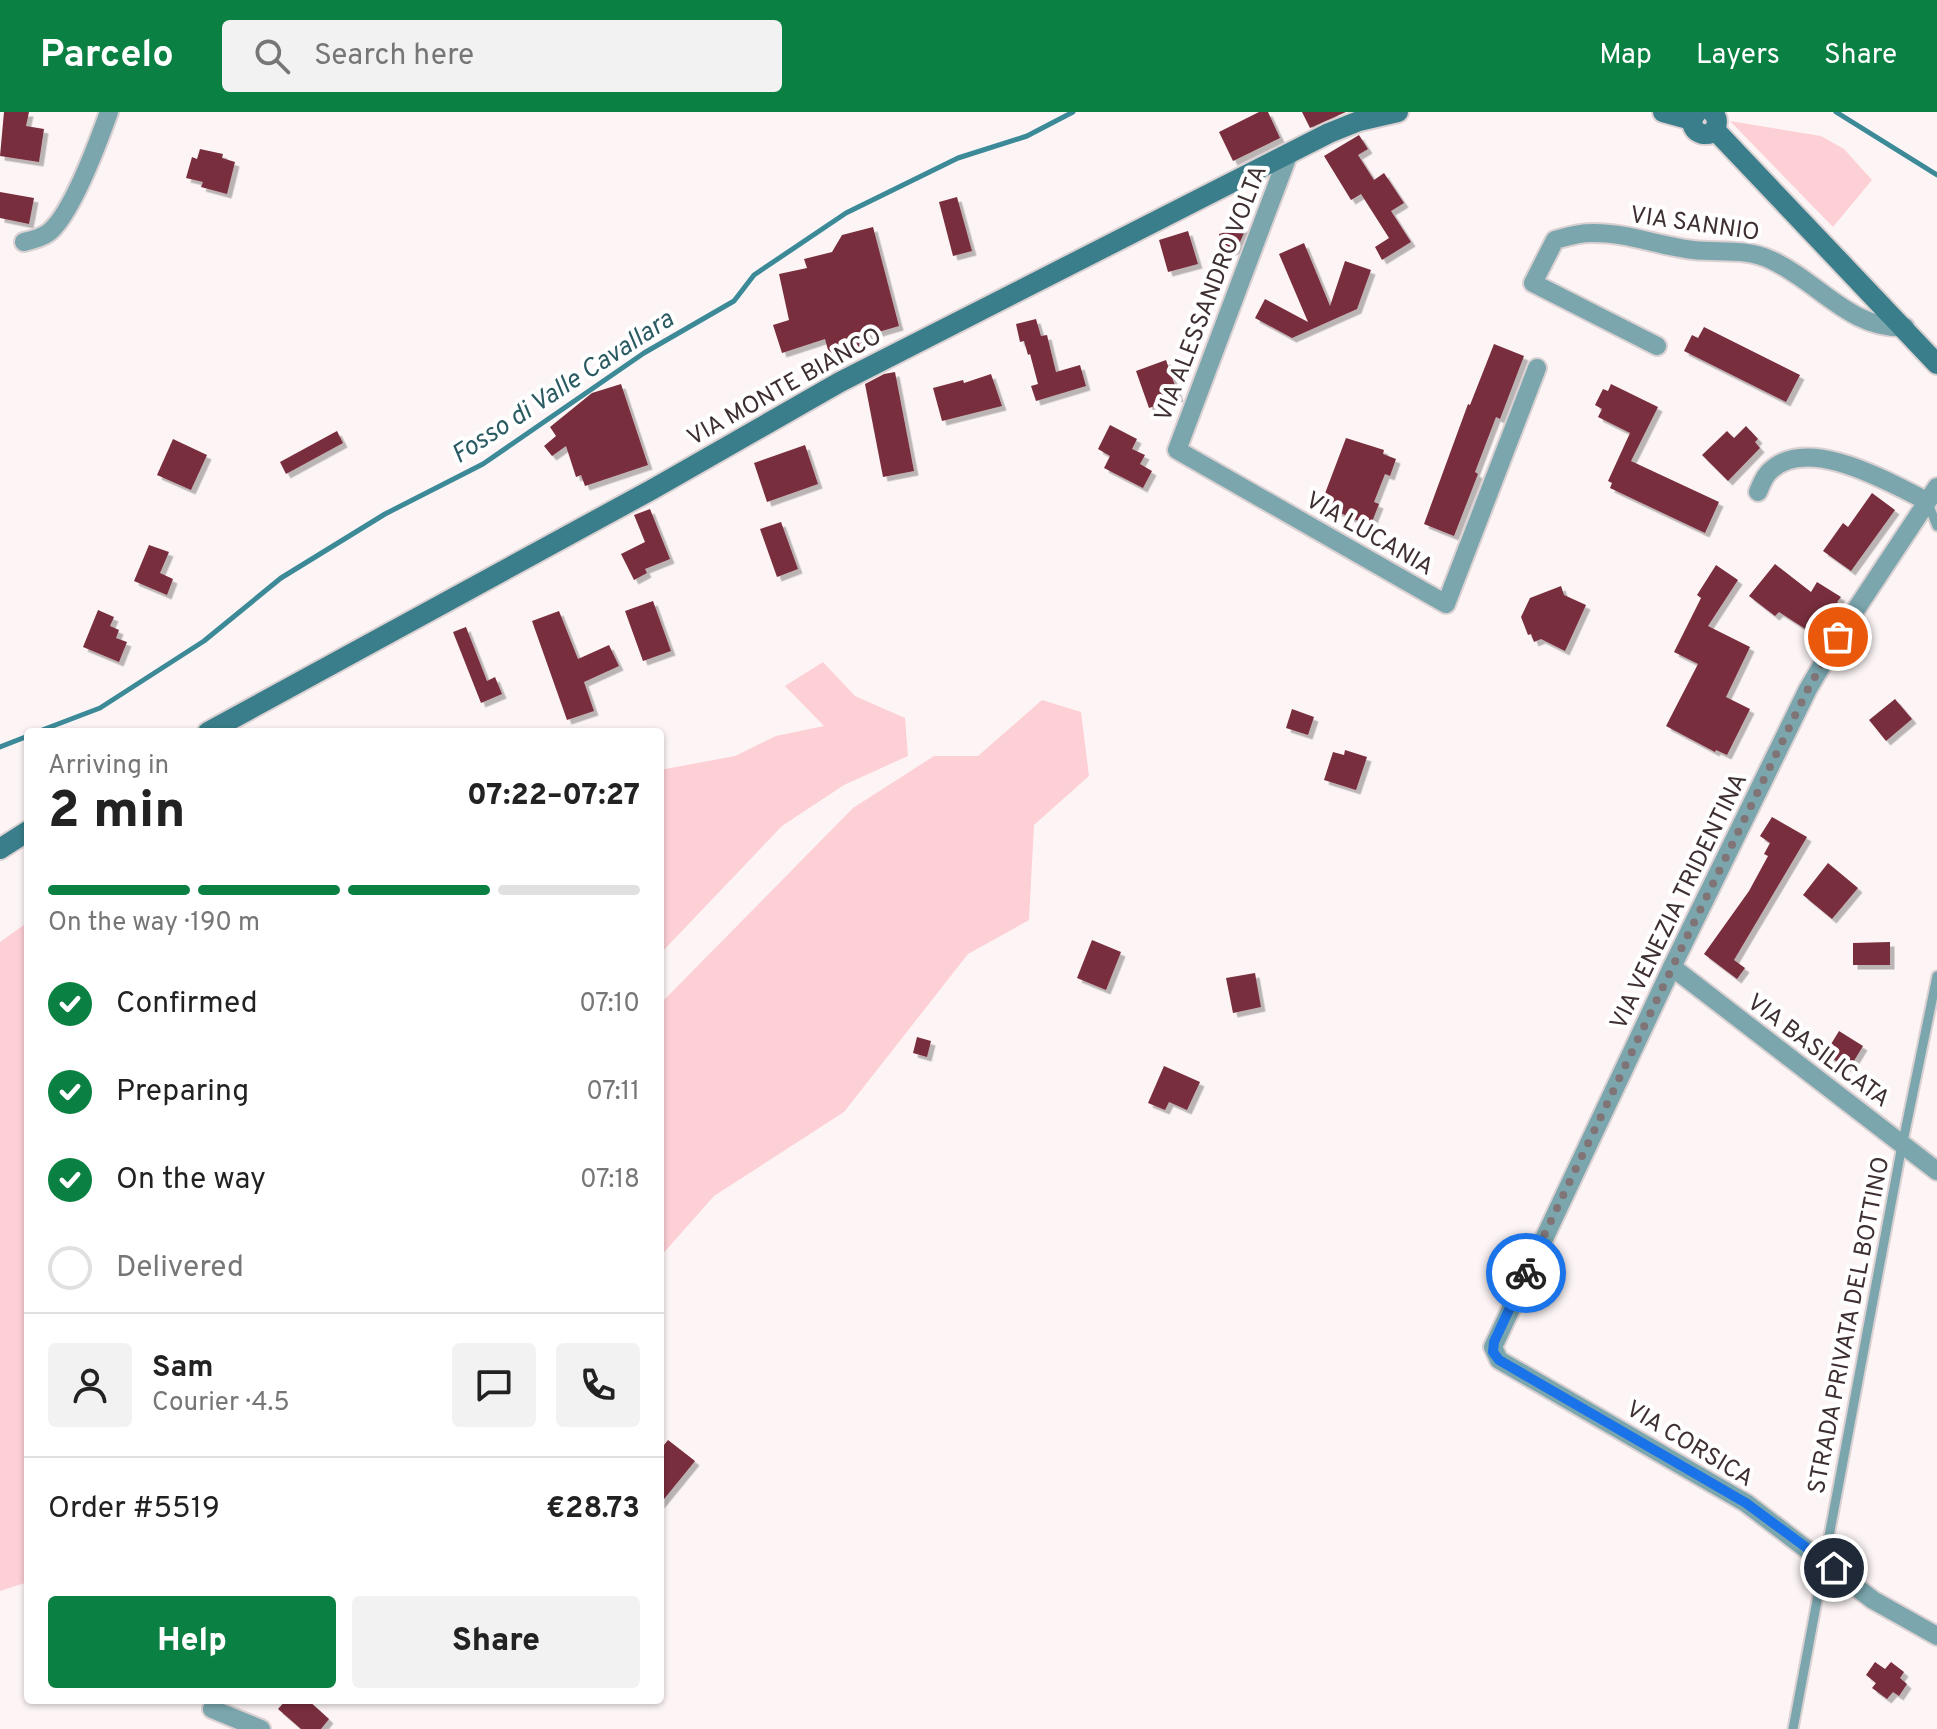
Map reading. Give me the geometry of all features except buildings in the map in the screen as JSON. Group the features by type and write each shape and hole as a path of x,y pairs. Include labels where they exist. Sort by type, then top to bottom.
{"main road":[{"name":"VIA MONTE BIANCO","path":"215,728 653,489 840,382 1348,124 1398,112"},
{"path":"1663,112 1695,116 1693,129 1700,134 1708,135 1713,121 1937,364"},
{"path":"0,849 24,834"}],"street":[{"path":"24,242 46,234 63,215 109,112"},
{"name":"VIA ALESSANDRO VOLTA","path":"1177,450 1289,153"},
{"name":"VIA SANNIO","path":"1657,346 1533,283 1555,240 1592,233 1685,249 1749,253 1770,259 1791,271 1865,322 1885,327 1905,327"},
{"name":"VIA LUCANIA","path":"1177,450 1446,604 1537,368"},
{"path":"1758,492 1771,469 1789,461 1810,458 1847,465 1932,494"},
{"name":"VIA VENEZIA TRIDENTINA","path":"1493,1352 1496,1337 1808,689 1845,626 1932,494"},
{"name":"VIA BASILICATA","path":"1672,967 1937,1171"},
{"name":"VIA CORSICA","path":"1493,1352 1499,1360 1746,1503 1873,1600 1937,1636"},
{"path":"212,1709 261,1729"}],"lane":[{"path":"1932,494 1937,526"},
{"name":"STRADA PRIVATA DEL BOTTINO","path":"1793,1729 1937,976"}],"shaded area":[{"path":"1730,121 1821,136 1844,149 1872,180 1833,227"},
{"path":"823,662 855,696 905,718 908,756 844,785 782,826 664,950 664,769 735,756 776,736 824,726 785,686"},
{"path":"1042,700 1081,712 1089,776 1034,825 1029,920 968,954 844,1112 714,1196 664,1252 664,1000 853,808 934,756 978,756"},
{"path":"24,925 24,1583 0,1591 0,942"}],"waterway":[{"name":"Fosso di Valle Cavallara","path":"48,728 100,708 204,641 281,578 385,514 483,464 644,353 734,301 754,275 846,213 958,158 1027,136 1073,112"},
{"path":"1836,112 1937,175"},
{"name":"Fosso di Valle Cavallara","path":"0,747 24,738"}],"way so far":[{"path":"1526,1273 1808,689 1838,637"}],"route":[{"path":"1526,1273 1494,1342 1493,1352 1499,1360 1746,1503 1834,1568"}]}
